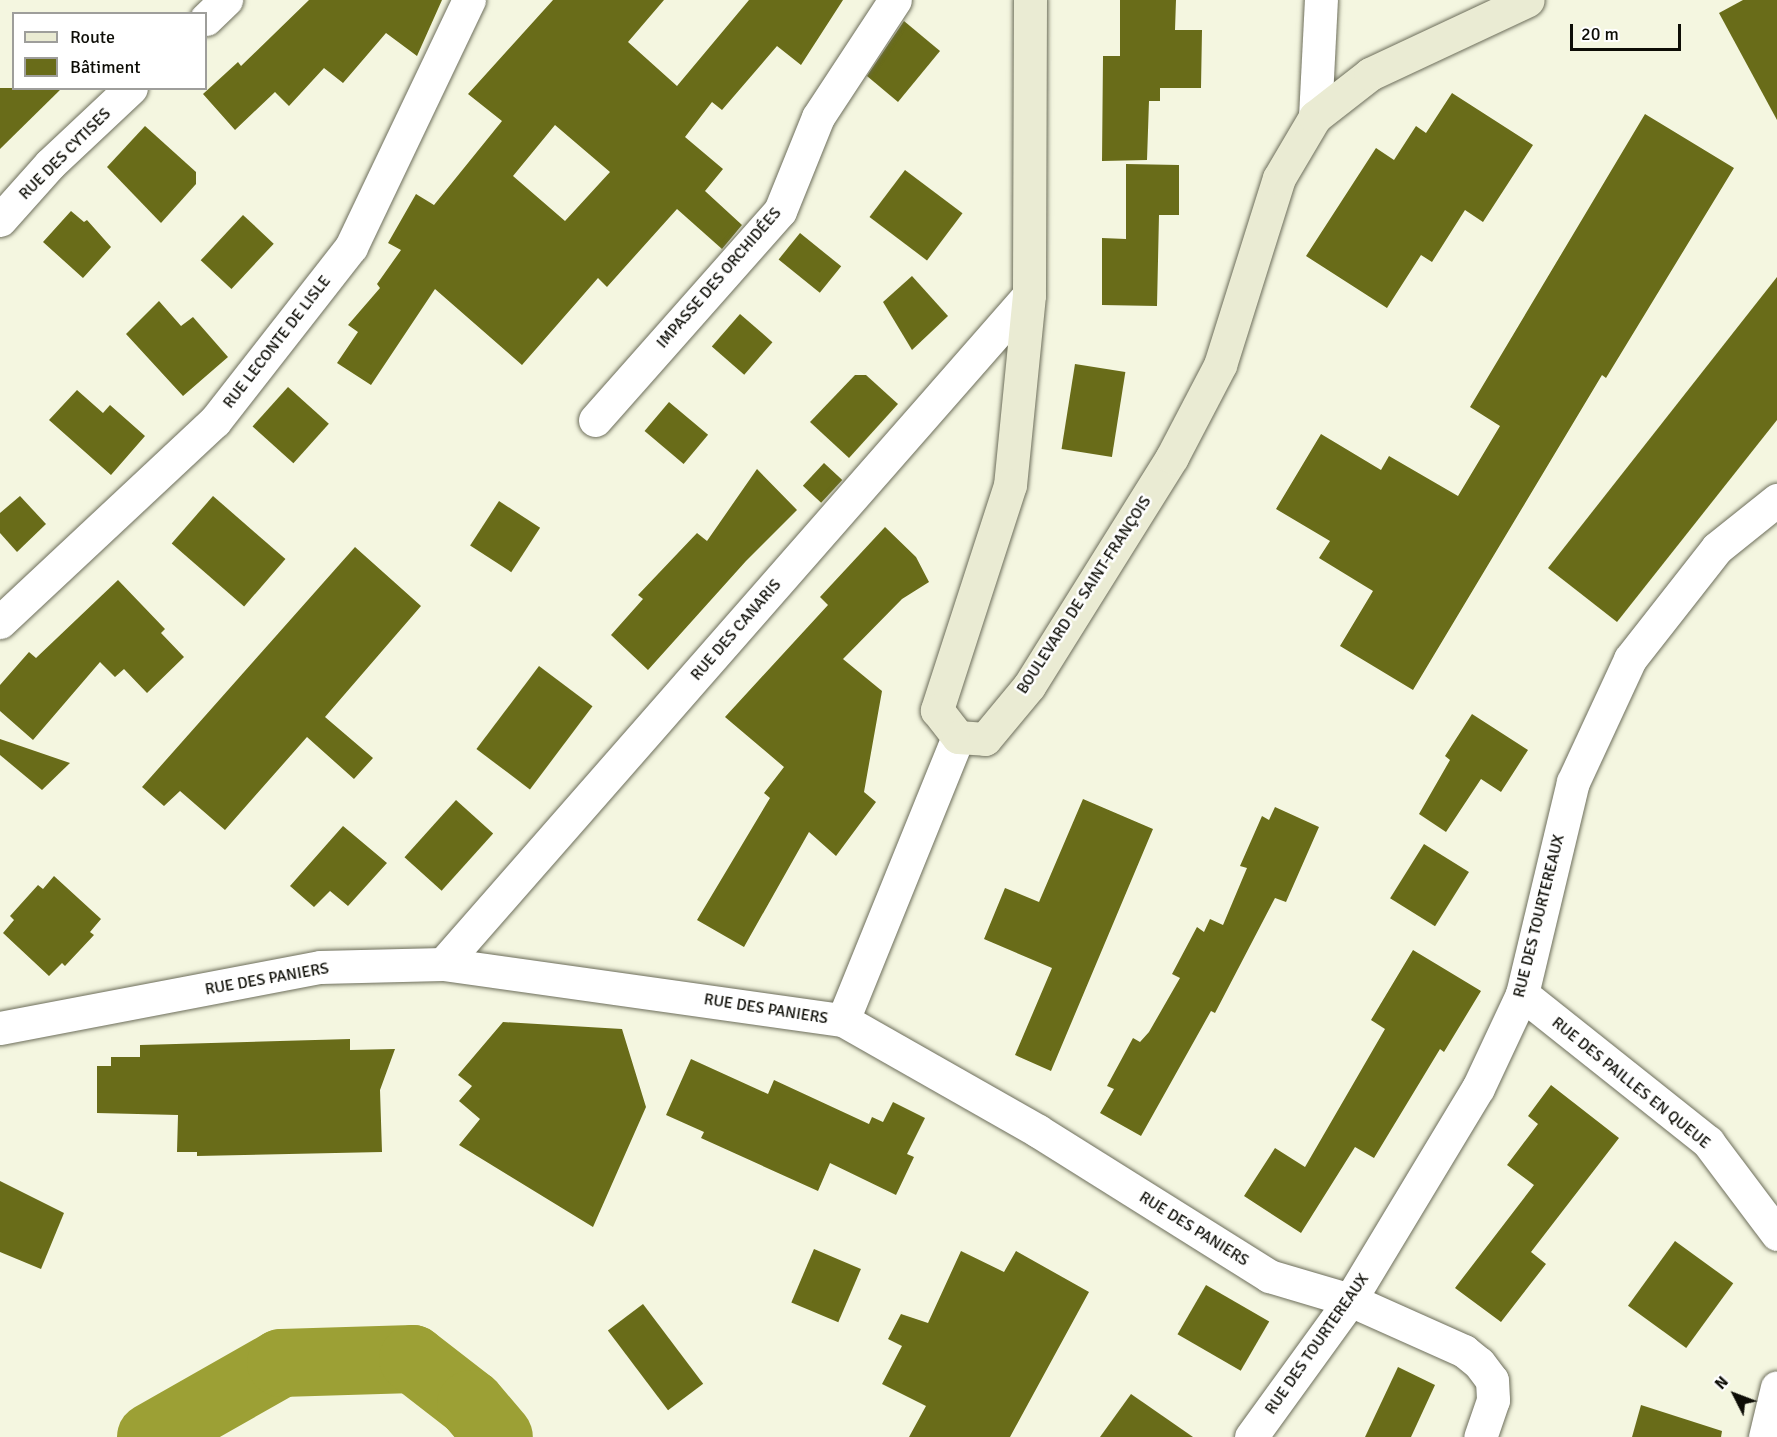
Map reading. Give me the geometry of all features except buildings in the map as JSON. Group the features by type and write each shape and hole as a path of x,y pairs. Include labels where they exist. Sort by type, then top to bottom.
{"main road":[{"path":"958,737 937,710 1010,485 1029,296 1030,0"},
{"name":"BOULEVARD DE SAINT-FRANÇOIS","path":"958,737 985,740 1029,686 1172,457 1220,365 1279,178 1315,117 1370,74 1528,0"}],"street":[{"path":"207,18 226,0"},
{"name":"RUE LECONTE DE LISLE","path":"0,622 214,421 351,247 469,0"},
{"name":"IMPASSE DES ORCHIDÉES","path":"595,420 780,211 818,117 895,0"},
{"path":"1315,117 1320,0"},
{"name":"RUE DES CYTISES","path":"0,220 51,164 129,90"},
{"name":"RUE DES CANARIS","path":"443,964 1029,296"},
{"name":"RUE DES TOURTEREAUX","path":"1251,1437 1350,1300 1478,1088 1522,994 1573,782 1630,659 1717,548 1777,500"},
{"path":"843,1020 958,737"},
{"name":"RUE DES PANIERS","path":"0,1028 320,967 443,964 843,1020 1038,1131 1269,1276 1350,1300 1464,1351 1479,1363 1491,1380 1493,1400 1480,1437"},
{"name":"RUE DES PAILLES EN QUEUE","path":"1522,994 1708,1142 1777,1234"},
{"path":"1765,1437 1777,1387"}],"waterway":[{"path":"151,1437 281,1363 413,1359 471,1404 499,1437"}]}
